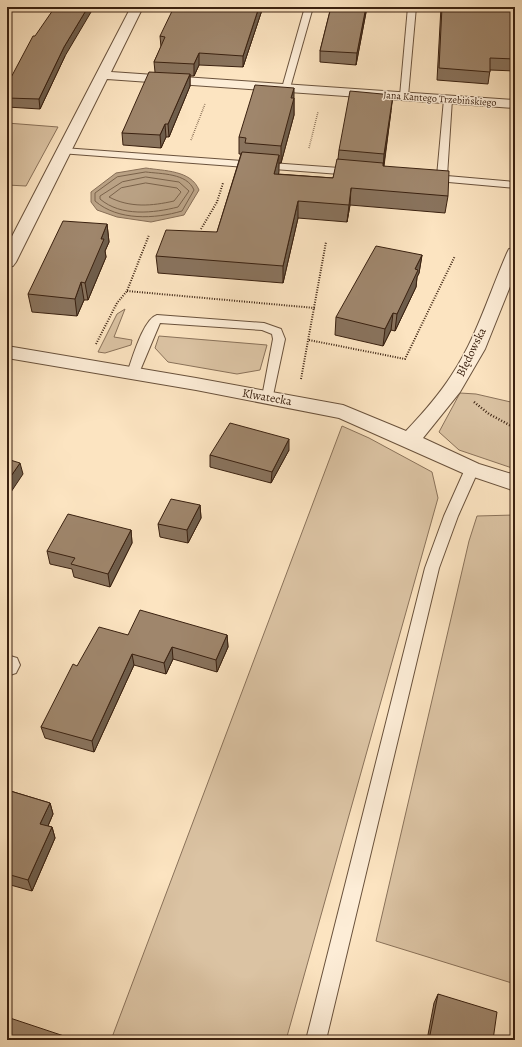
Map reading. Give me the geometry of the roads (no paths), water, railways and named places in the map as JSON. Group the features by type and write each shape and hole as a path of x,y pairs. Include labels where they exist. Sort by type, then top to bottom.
{"street":[{"path":"7,262 137,7"},
{"name":"Jana Kantego Trzebińskiego","path":"102,76 515,104"},
{"name":"Błędowska","path":"409,441 437,409 459,378 476,345 515,253"},
{"name":"Klwatecka","path":"7,352 268,397 343,412 472,469 515,483"}],"lane":[{"path":"286,88 309,7"},
{"path":"404,96 412,7"},
{"path":"442,179 448,99"},
{"path":"63,151 184,158 365,173"},
{"path":"418,177 515,184"},
{"path":"133,373 152,324 157,319 264,328 276,332 279,339 268,397"},
{"path":"316,1040 432,568 451,516 472,469"}],"water":[{"path":"146,168 169,171 183,175 195,183 199,190 184,215 151,222 117,217 97,210 91,202 91,192 116,173"}]}
